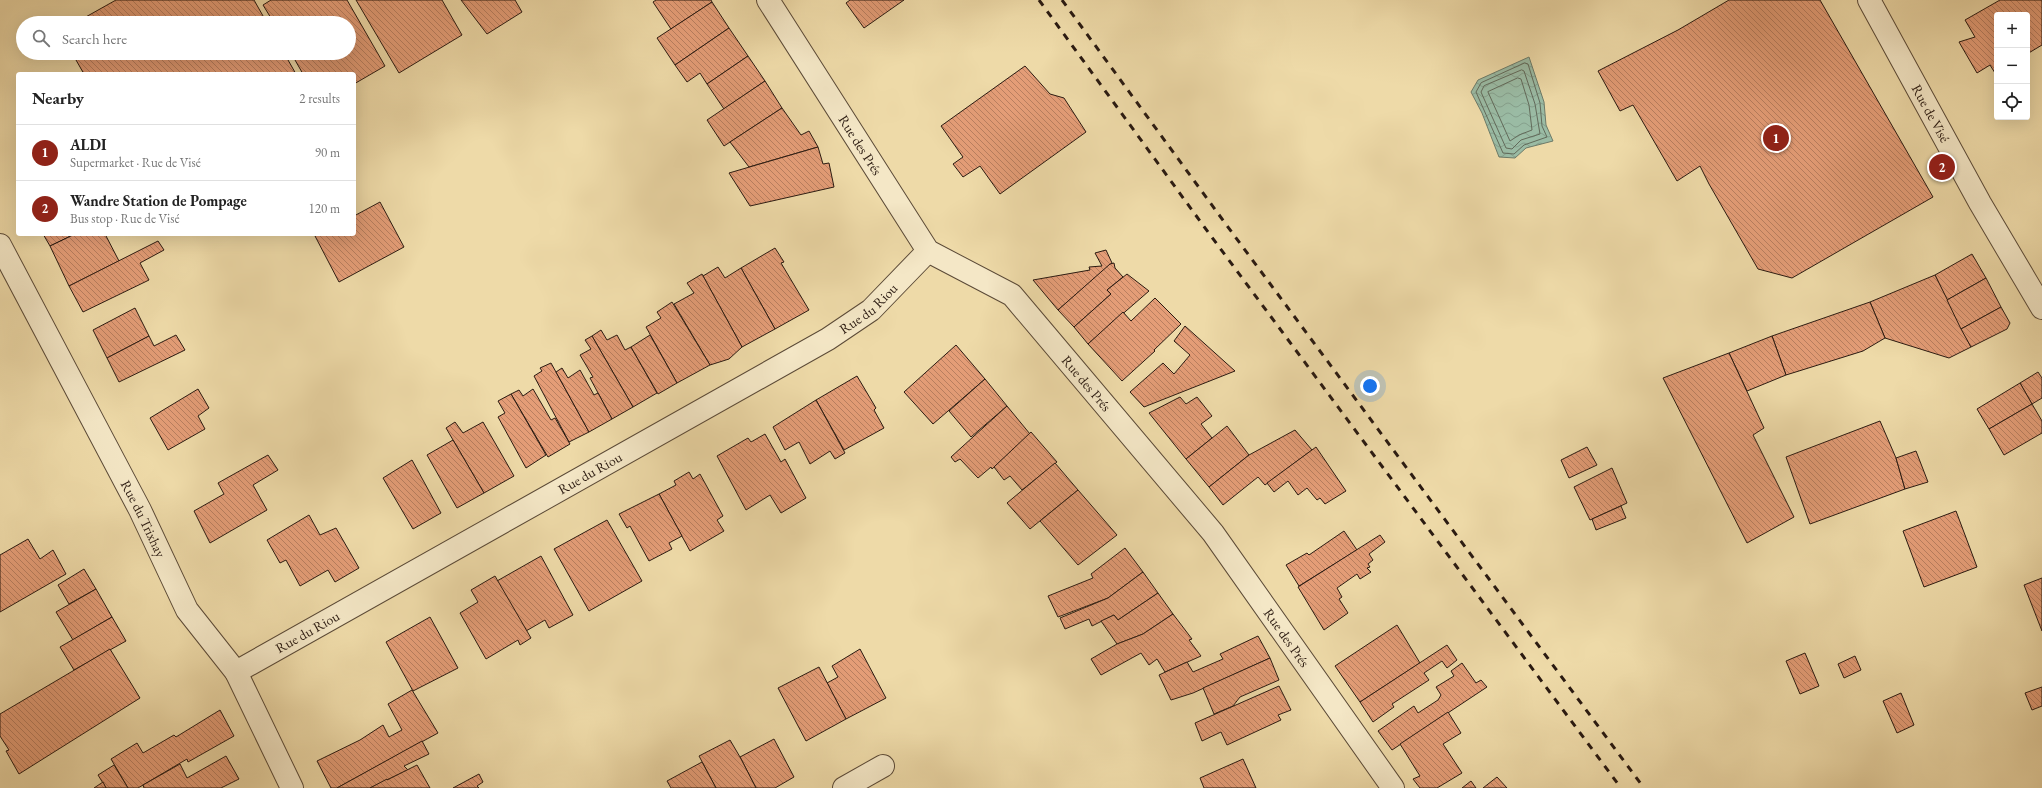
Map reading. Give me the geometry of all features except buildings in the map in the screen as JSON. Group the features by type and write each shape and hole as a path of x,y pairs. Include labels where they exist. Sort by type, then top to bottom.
{"street":[{"name":"Rue des Prés","path":"768,0 928,251 1012,295 1213,533 1393,788"},
{"name":"Rue de Visé","path":"1869,0 1980,203 2042,308"},
{"name":"Rue du Trixhay","path":"0,245 140,510 188,610 236,672 292,788"},
{"name":"Rue du Riou","path":"236,672 828,338 871,310 928,251"},
{"path":"844,788 882,766"}],"water":[{"path":"1529,57 1544,102 1546,125 1553,141 1526,148 1515,158 1499,157 1482,113 1471,92 1478,80"}],"railway":[{"path":"1039,0 1208,232 1621,788"},
{"path":"1062,0 1225,223 1644,788"}],"place":[{"name":"ALDI","path":"1776,138"},
{"name":"Wandre Station de Pompage","path":"1942,167"}]}
